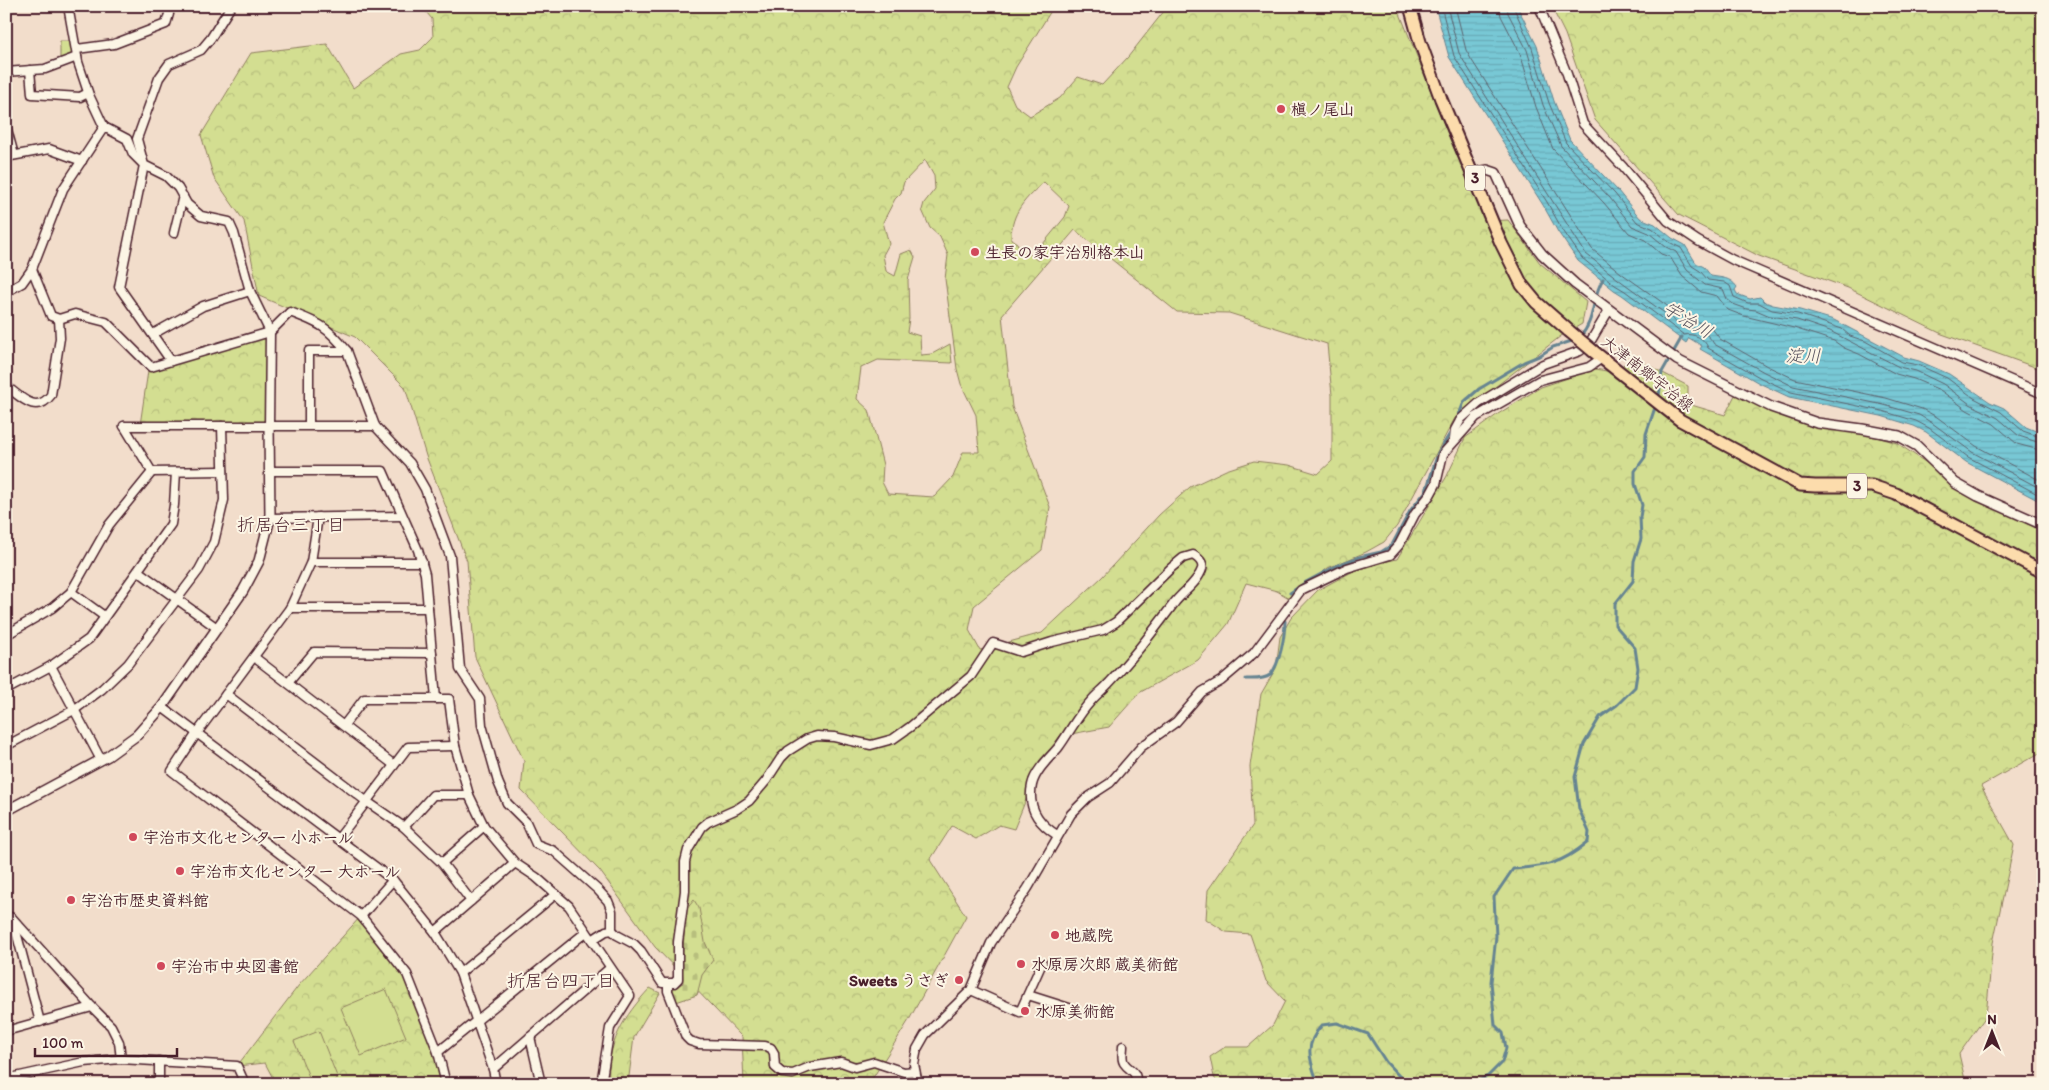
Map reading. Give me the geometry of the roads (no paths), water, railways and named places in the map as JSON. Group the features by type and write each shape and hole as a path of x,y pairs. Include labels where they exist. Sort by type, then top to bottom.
{"main road":[{"name":"大津南郷宇治線","path":"1410,6 1423,50 1501,243 1522,285 1536,302 1569,332 1680,420 1800,485 1872,486 1896,494 2043,572"}],"street":[{"path":"6,811 101,760 137,735 162,707 243,591 259,561 270,518 270,332 250,291 234,233 229,222 201,216 187,204 178,188 166,176 144,165 133,154 127,140 116,132 104,127 88,93 77,53 68,6"},
{"path":"6,72 45,69 77,53 114,44 166,24 169,14 168,6"},
{"path":"172,361 119,287 144,165 137,139 159,78 169,64 201,50 212,38 231,6"},
{"path":"1539,6 1567,74 1583,124 1623,166 1668,221 1698,242 1733,260 2043,394"},
{"path":"30,70 32,94 80,97 88,93"},
{"path":"6,126 10,156 49,149 82,161"},
{"path":"6,292 22,283 32,269 64,189 104,127"},
{"path":"1473,173 1487,170 1496,173 1520,226 1542,254 1588,294 1677,360 1771,407 1808,420 1899,436 1917,446 1956,483 1978,496 2043,525"},
{"path":"174,233 183,196"},
{"path":"32,269 51,316 59,319 75,314 106,322 151,367 270,332 290,312 321,324 337,338 347,352 375,426 410,463 425,489 450,556 460,669 480,699 482,725 498,782 507,803 526,822 536,844 554,851 608,901 612,911 612,930 617,935 634,944 641,951 662,983 674,983 678,979 678,942 684,891 685,862 688,850 708,822 737,809 749,800 788,751 807,739 818,736 834,737 871,745 893,739 971,676 993,643 1020,652 1102,630 1116,622 1171,568 1184,558 1193,555 1198,557 1202,562 1202,569 1196,578 1176,601 1148,640 1090,701 1035,776 1032,786 1034,814 1044,828 1057,835"},
{"path":"153,334 203,306 250,291"},
{"path":"1454,440 1461,419 1479,403 1543,364 1572,355 1584,348 1594,337 1605,307"},
{"path":"6,386 30,403 38,405 46,402 51,394 60,338 59,319"},
{"path":"309,426 309,351 347,352"},
{"path":"918,1084 914,1064 917,1049 925,1035 971,990 991,943 1028,888 1057,835 1071,814 1087,798 1110,783 1141,747 1176,722 1202,692 1222,681 1254,654 1301,590 1347,568 1390,555 1399,545 1415,514 1436,484 1444,454 1454,440 1476,417 1540,380 1589,367 1598,354"},
{"path":"152,472 124,426 375,426"},
{"path":"6,746 74,710 102,689 128,664 199,570 214,542 224,500 222,426"},
{"path":"152,472 223,471"},
{"path":"270,471 383,471 426,574 436,699"},
{"path":"6,634 52,608 70,592 109,525 152,472"},
{"path":"6,690 51,666 89,639 171,524 176,472"},
{"path":"270,518 402,516"},
{"path":"318,517 311,562 290,608 197,733 172,771 361,916 407,974 438,1052 446,1084"},
{"path":"311,562 422,562"},
{"path":"138,571 217,628"},
{"path":"70,592 104,616"},
{"path":"290,608 428,608"},
{"path":"288,683 314,652 432,653"},
{"path":"254,657 394,765"},
{"path":"51,666 101,760"},
{"path":"226,694 366,801 404,826 442,863 471,901"},
{"path":"344,725 364,699 449,699 456,746 469,795 484,826 515,863 536,877 569,906 630,996 610,1028 600,1084"},
{"path":"162,707 393,880 435,932 460,973 494,1069 496,1084"},
{"path":"338,838 408,747 456,746"},
{"path":"404,826 433,795 469,795"},
{"path":"442,863 484,826"},
{"path":"435,932 515,863"},
{"path":"361,916 393,880"},
{"path":"460,973 556,894"},
{"path":"9,916 92,1008 111,1026 119,1042 121,1059"},
{"path":"9,916 40,1022"},
{"path":"592,940 606,931 612,930"},
{"path":"438,1052 586,932"},
{"path":"971,990 1020,1012 1042,963"},
{"path":"494,1069 610,968"},
{"path":"668,984 667,988 671,999 686,1037 690,1041 699,1044 765,1046 771,1048 774,1053 775,1067 782,1073 793,1074 810,1067 842,1062 855,1067 874,1062 904,1072 915,1071"},
{"path":"1028,995 1069,1008"},
{"path":"6,1031 92,1008"},
{"path":"530,1037 541,1084"},
{"path":"1123,1046 1122,1058 1125,1065 1133,1070 1137,1078 1136,1084"},
{"path":"6,1069 8,1081 84,1062 121,1059 159,1061 237,1066 245,1084"},
{"path":"159,1061 159,1084"}],"water":[{"name":"淀川","path":"1435,6 1517,6 1537,46 1554,101 1570,140 1618,191 1640,218 1655,224 1672,238 1685,245 1696,263 1704,267 1711,276 1732,281 1737,287 1735,290 1737,294 1750,299 1760,297 1765,302 1773,305 1800,310 1834,320 1904,357 1919,361 1949,374 1990,402 2004,408 2026,427 2043,434 2043,503 1966,462 1926,432 1914,426 1881,416 1789,397 1759,383 1700,349 1702,346 1689,338 1686,343 1578,261 1449,57"}],"waterway":[{"path":"1580,337 1589,323 1599,286 1603,279"},
{"name":"宇治川","path":"1471,1084 1488,1076 1502,1062 1506,1048 1503,1033 1495,1025 1491,982 1496,936 1494,897 1513,869 1553,863 1569,856 1588,842 1589,832 1579,809 1575,777 1584,744 1600,717 1617,705 1635,687 1638,668 1635,648 1615,625 1615,604 1633,581 1634,561 1641,539 1640,517 1642,505 1635,484 1635,471 1645,457 1646,434 1659,396 1662,372 1682,337"},
{"path":"1290,593 1338,565 1359,557 1381,552 1392,545 1410,511 1426,491 1438,453 1454,427 1464,402 1479,389 1524,362 1539,356 1553,347 1575,340"},
{"path":"1246,679 1265,678 1274,670 1281,649 1285,621"},
{"path":"1318,1084 1310,1053 1312,1040 1322,1025 1337,1023 1368,1034 1386,1062 1399,1076 1410,1084"}],"place":[{"name":"槇ノ尾山","path":"1281,109"},
{"name":"生長の家宇治別格本山","path":"975,252"},
{"name":"宇治市文化センター 小ホール","path":"133,837"},
{"name":"宇治市文化センター 大ホール","path":"180,871"},
{"name":"宇治市歴史資料館","path":"71,900"},
{"name":"地蔵院","path":"1055,935"},
{"name":"水原房次郎 蔵美術館","path":"1021,964"},
{"name":"宇治市中央図書館","path":"161,966"},
{"name":"Sweets うさぎ","path":"959,980"},
{"name":"水原美術館","path":"1025,1011"}],"district":[{"name":"折居台三丁目","path":"291,525"},
{"name":"折居台四丁目","path":"561,981"}]}
